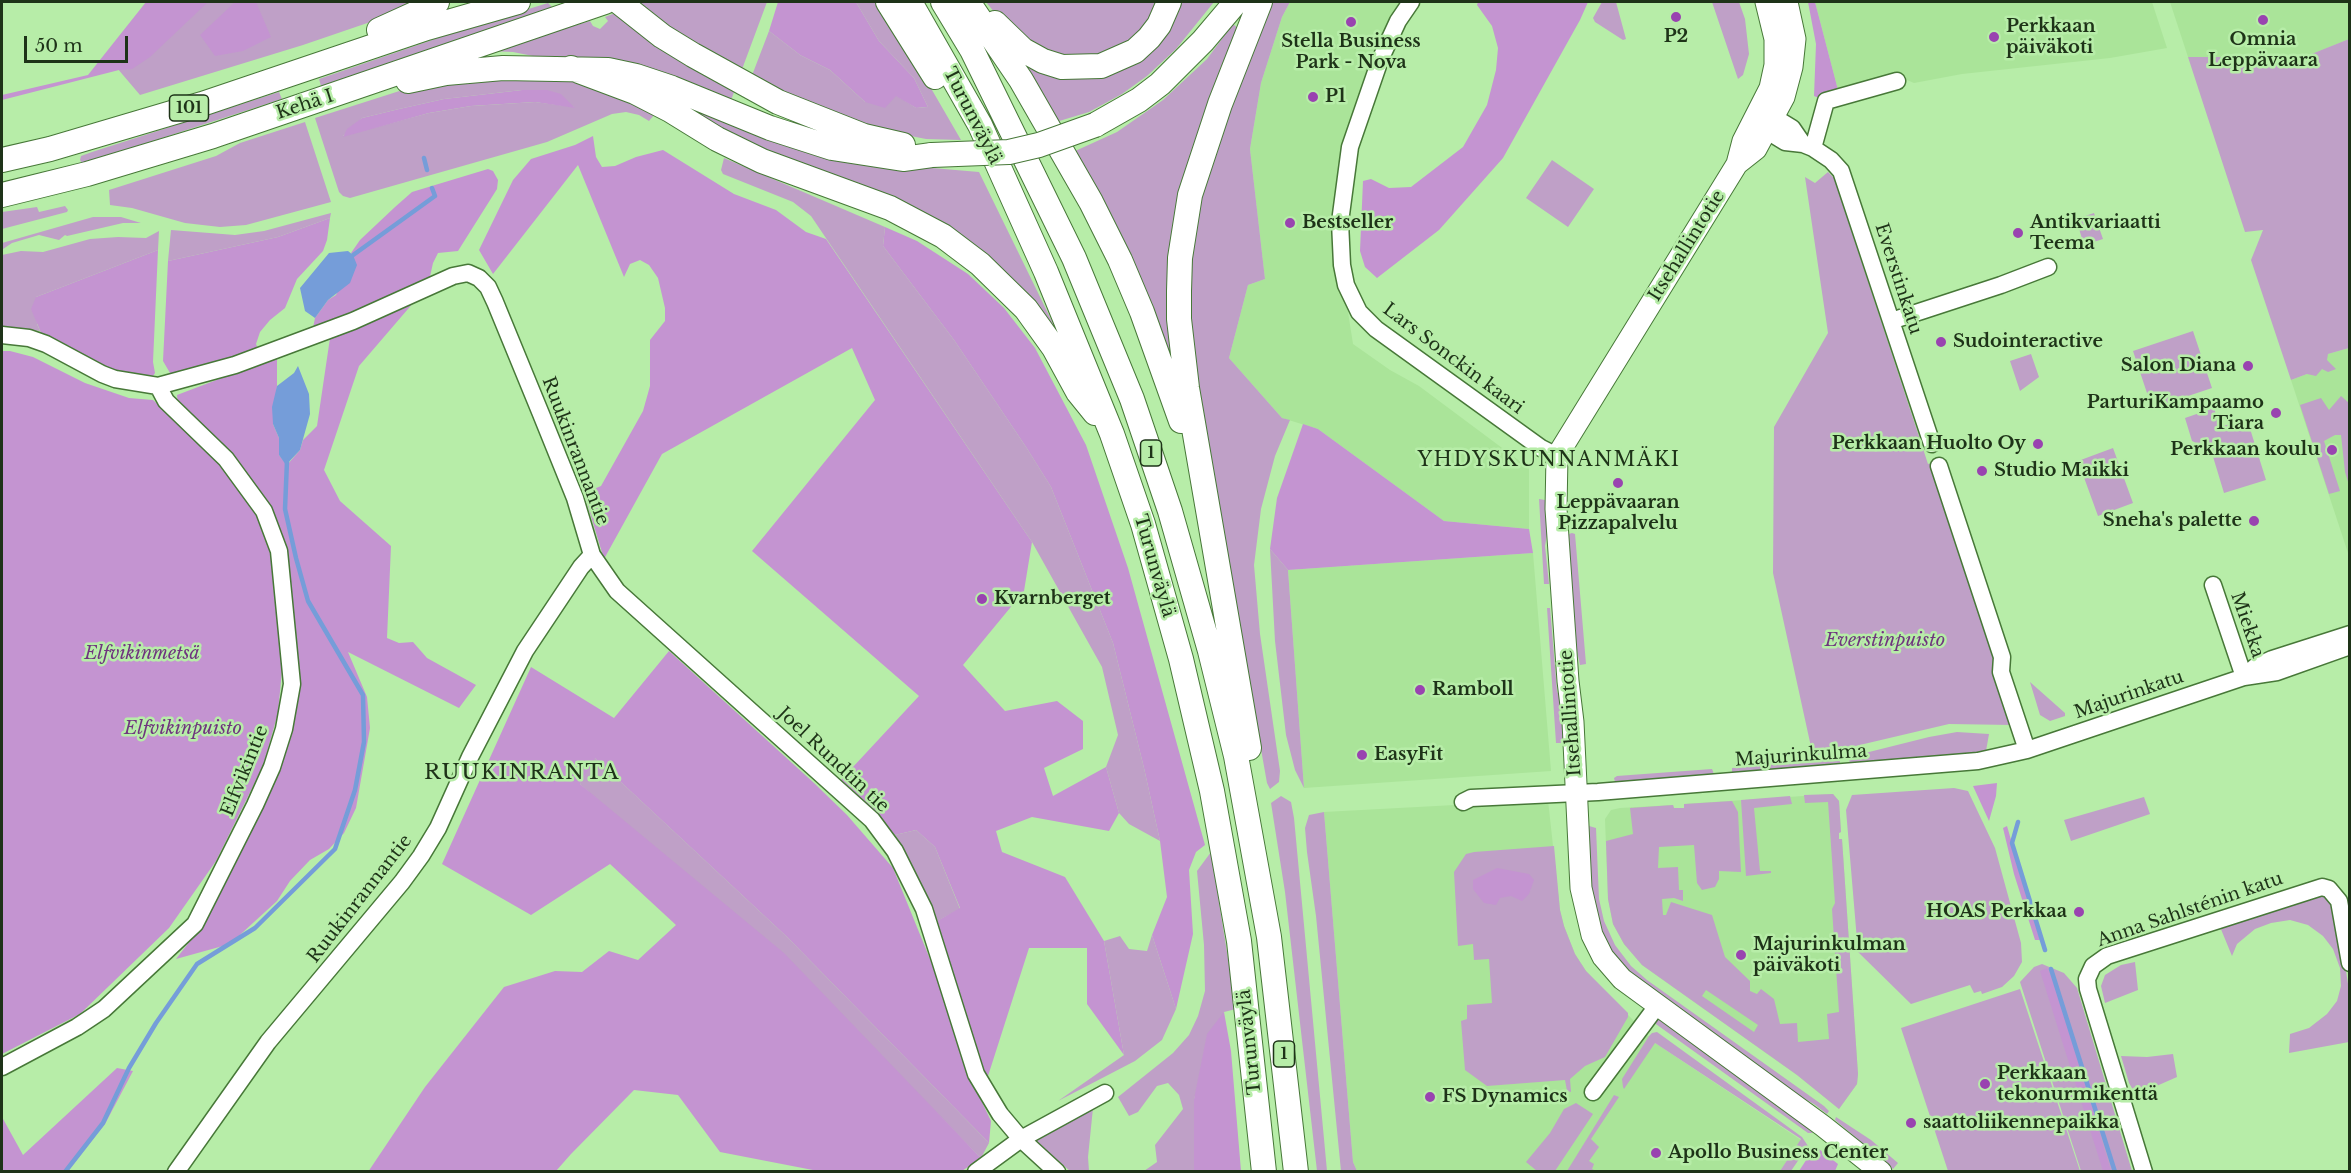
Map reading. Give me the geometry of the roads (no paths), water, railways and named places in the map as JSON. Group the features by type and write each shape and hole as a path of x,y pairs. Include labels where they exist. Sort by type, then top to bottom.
{"highway":[{"path":"325,62 391,24 437,2"},
{"name":"Kehä I","path":"2,160 50,149 202,104 499,5 518,2"},
{"name":"Kehä I","path":"2,195 156,154 605,2"},
{"path":"619,2 662,36 778,102 864,136 932,155"},
{"path":"888,2 1012,198"},
{"name":"Turunväylä","path":"910,2 980,125 1046,272 1112,434 1143,524 1181,659 1212,791 1239,941 1264,1172"},
{"name":"Turunväylä","path":"943,2 972,50 1074,258 1132,399 1170,511 1213,661 1236,756 1269,937 1296,1172"},
{"path":"969,2 1021,80 1065,153 1120,260 1163,369 1204,498"},
{"path":"969,2 985,13 1023,51 1053,64 1082,68 1110,63 1135,51 1159,25 1169,2"},
{"path":"1203,41 1221,2"},
{"path":"346,91 377,89 410,80 457,72 503,68 608,70 636,76 770,128 832,148 903,159 932,155 1009,152 1039,145 1095,125 1139,100 1160,84 1203,41 1236,2"},
{"path":"1260,2 1236,61 1190,195 1180,258 1179,319 1204,498 1224,597 1273,898 1269,937"},
{"path":"571,68 635,92 717,139 762,161 890,208 943,236 980,264 1026,309 1054,348 1078,392 1112,434"}],"main road":[{"name":"Itsehallintotie","path":"1767,2 1775,39 1775,65 1766,121 1756,149 1737,164 1557,456 1556,509 1577,792 1581,888 1592,935 1603,957 1622,979 1823,1126 1881,1172"},
{"name":"Itsehallintotie","path":"1766,121 1784,97 1792,67 1795,39 1786,2"}],"street":[{"name":"Lars Sonckin kaari","path":"1411,2 1398,21 1380,60 1350,147 1340,222 1342,265 1346,285 1359,312 1376,329 1541,448 1557,456"},
{"path":"1808,146 1826,101 1831,97 1897,81"},
{"name":"Everstinkatu","path":"1766,121 1785,142 1808,146 1832,160 1842,171 1932,444"},
{"path":"1891,321 2048,267"},
{"name":"Ruukinrannantie","path":"2,335 29,338 46,344 115,379 158,386 235,365 353,321 453,276 468,273 479,278 488,287 495,302 575,498 592,555 581,567 525,651 470,757 438,828 421,856 402,882 268,1042 176,1172"},
{"name":"Elfvikintie","path":"2,1067 77,1027 104,1009 195,924 255,805 272,767 284,729 292,684 279,551 264,511 226,459 166,401 158,386"},
{"path":"1940,466 2002,657 2001,672 2026,750"},
{"name":"Joel Rundtin tie","path":"592,555 617,591 872,820 896,851 924,909 976,1074 1000,1114 1021,1139 1057,1172"},
{"name":"Miekka","path":"2213,585 2244,677"},
{"name":"Majurinkatu","path":"2244,677 2255,667 2272,659 2349,634"},
{"name":"Majurinkatu","path":"2026,750 2244,677 2277,672 2349,646"},
{"name":"Majurinkulma","path":"1463,802 1471,798 1956,764 2026,750"},
{"name":"Anna Sahlsténin katu","path":"2144,1172 2088,989 2087,979 2093,966 2116,953 2322,887 2329,889 2339,902 2349,963"},
{"path":"1593,1092 1657,1006"},
{"path":"976,1172 1021,1139 1105,1093"}],"water":[{"path":"348,251 353,255 357,265 350,283 328,300 315,318 305,311 300,288 329,253"},
{"path":"298,366 309,394 310,414 300,450 286,465 279,455 279,438 273,424 272,407 277,386 294,373"}],"waterway":[{"path":"424,158 427,170"},
{"path":"349,258 435,196 432,188"},
{"path":"65,1172 103,1123 129,1068 156,1023 197,964 255,928 335,849 355,790 364,742 363,695 308,601 285,509 287,461"},
{"path":"2018,822 2012,843 2045,950"},
{"path":"2051,969 2115,1172"}],"place":[{"name":"P2","path":"1676,17"},
{"name":"Omnia Leppävaara","path":"2263,20"},
{"name":"Stella Business Park - Nova","path":"1351,22"},
{"name":"Perkkaan päiväkoti","path":"1994,37"},
{"name":"P1","path":"1313,97"},
{"name":"Bestseller","path":"1290,223"},
{"name":"Antikvariaatti Teema","path":"2018,233"},
{"name":"Sudointeractive","path":"1941,342"},
{"name":"Salon Diana","path":"2248,366"},
{"name":"ParturiKampaamo Tiara","path":"2276,413"},
{"name":"Perkkaan Huolto Oy","path":"2038,444"},
{"name":"Perkkaan koulu","path":"2332,450"},
{"name":"Studio Maikki","path":"1982,471"},
{"name":"Leppävaaran Pizzapalvelu","path":"1618,483"},
{"name":"Sneha's palette","path":"2254,521"},
{"name":"Kvarnberget","path":"982,599"},
{"name":"Ramboll","path":"1420,690"},
{"name":"EasyFit","path":"1362,755"},
{"name":"HOAS Perkkaa","path":"2079,912"},
{"name":"Majurinkulman päiväkoti","path":"1741,955"},
{"name":"Perkkaan tekonurmikenttä","path":"1985,1084"},
{"name":"FS Dynamics","path":"1430,1097"},
{"name":"saattoliikennepaikka","path":"1911,1123"},
{"name":"Apollo Business Center","path":"1656,1153"}],"district":[{"name":"YHDYSKUNNANMÄKI","path":"1549,460"},
{"name":"RUUKINRANTA","path":"522,773"}],"park label":[{"name":"Everstinpuisto","path":"1885,641"},
{"name":"Elfvikinmetsä","path":"142,654"},
{"name":"Elfvikinpuisto","path":"183,729"}]}
